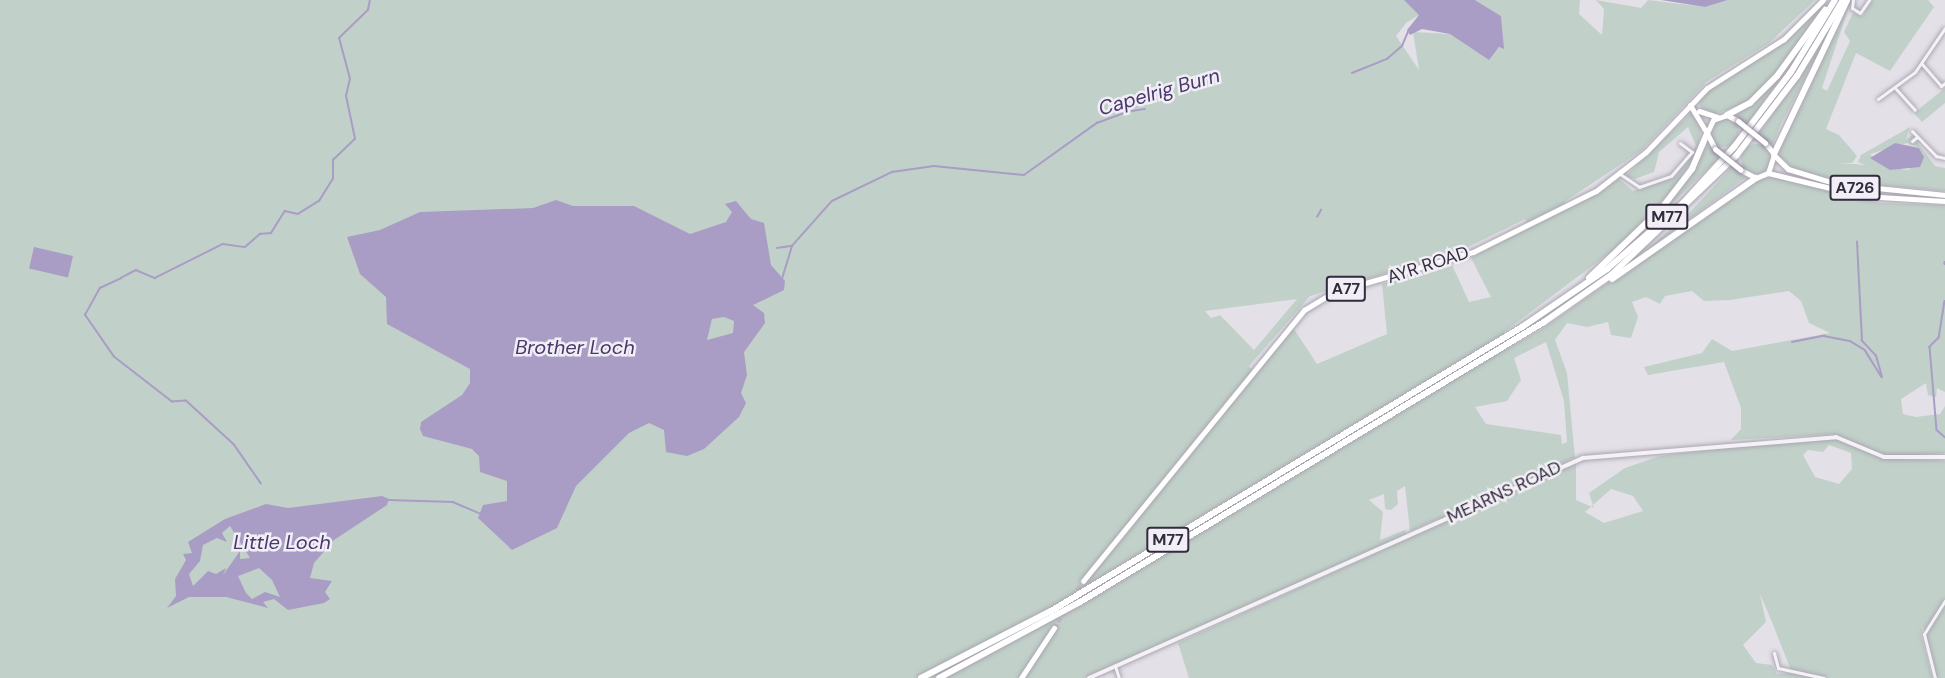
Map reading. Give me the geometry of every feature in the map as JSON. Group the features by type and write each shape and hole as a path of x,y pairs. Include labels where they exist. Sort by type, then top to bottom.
{"highway":[{"name":"M77","path":"1727,115 1750,104 1777,76 1833,0"},
{"name":"M77","path":"921,678 1051,611 1546,312 1627,254 1707,178 1772,100 1833,0"},
{"name":"M77","path":"939,678 994,653 1511,342 1632,258 1721,173 1797,76 1842,0"},
{"path":"1774,155 1847,0"},
{"path":"1546,312 1660,209 1692,169 1707,133"},
{"path":"1511,342 1580,301 1755,178"}],"main road":[{"name":"AYR ROAD","path":"1083,582 1304,310 1334,292 1473,252 1620,174 1722,76 1784,39 1824,0"},
{"path":"1690,105 1697,111 1717,117 1727,115"},
{"path":"1697,111 1715,148 1741,170 1755,178 1768,173 1774,155"},
{"name":"A726","path":"1727,115 1738,121 1765,144 1788,169 1829,182 1945,195"},
{"path":"1707,133 1717,117"},
{"name":"A726","path":"1768,173 1863,196 1945,201"},
{"path":"1021,678 1054,628"}],"street":[{"path":"1853,0 1852,8 1858,13 1869,0"},
{"path":"1878,99 1896,89 1921,64 1943,35 1945,28"},
{"path":"1921,64 1941,86 1945,83"},
{"path":"1896,89 1915,110"},
{"path":"1912,131 1936,156 1945,158"},
{"path":"1912,141 1917,137"},
{"path":"1620,174 1639,187 1671,176 1692,152 1680,143"},
{"name":"MEARNS ROAD","path":"1089,678 1583,458 1836,437 1899,459 1945,457"},
{"path":"1935,678 1924,634 1945,601"},
{"path":"1774,653 1778,668 1824,678"},
{"path":"1115,666 1119,678"}],"shaded area":[{"path":"0,0 1444,0 1406,23 1396,36 1419,70 1413,32 1450,34 1487,56 1502,46 1501,16 1475,0 1580,0 1579,14 1602,35 1604,9 1596,0 1641,8 1648,0 1705,7 1728,0 1815,0 1769,43 1706,82 1642,150 1564,202 1572,207 1619,179 1633,191 1676,176 1696,146 1688,127 1659,152 1654,172 1635,179 1626,176 1692,112 1702,123 1697,153 1675,187 1620,245 1504,332 1510,347 1541,330 1752,180 1776,176 1879,203 1945,205 1945,392 1937,388 1936,397 1928,395 1926,383 1901,399 1903,414 1916,417 1940,414 1945,406 1945,453 1883,458 1945,461 1945,678 1937,678 1923,626 1921,636 1932,678 1189,678 1178,643 1440,524 1438,519 1410,531 1405,486 1397,491 1398,504 1391,510 1385,509 1384,494 1369,500 1383,512 1380,540 1405,530 1406,534 1085,678 0,678","holes":["1525,219 1529,227 1471,258 1491,297 1469,302 1452,265 1382,284 1387,334 1317,364 1294,329 1255,373 1249,366 1310,296 1460,251","1692,291 1704,301 1730,300 1789,291 1801,301 1809,323 1830,333 1732,351 1712,339 1702,353 1644,367 1648,375 1724,362 1741,408 1741,429 1731,440 1838,434 1660,456 1625,468 1589,493 1593,505 1611,489 1633,496 1643,511 1604,523 1585,512 1591,507 1576,500 1576,461 1562,463 1575,458 1567,373 1555,340 1567,323 1587,327 1608,322 1611,335 1631,338 1638,317 1632,302 1646,297 1660,304 1665,296","1297,299 1254,350 1220,315 1211,318 1205,311","1546,342 1564,401 1567,442 1562,444 1561,435 1486,424 1475,407 1507,401 1521,380 1514,358","1829,445 1851,453 1852,469 1839,484 1815,477 1803,455 1808,450 1823,452","1760,594 1792,673 1777,674 1772,665 1756,663 1743,645 1766,622"]},
{"path":"1829,0 1790,57 1746,103 1715,114 1701,108 1698,100 1707,90 1786,40"},
{"path":"1851,0 1822,88 1827,91 1850,41 1844,32 1853,13 1863,16 1871,0 1928,0 1934,7 1890,71 1856,53 1826,129 1839,135 1857,156 1852,163 1838,163 1866,165 1858,162 1861,155 1910,127 1906,139 1912,136 1912,144 1917,142 1935,166 1945,168 1945,191 1842,182 1795,169 1777,155","holes":["1907,143 1919,148 1924,157 1908,170 1884,166 1870,154"]},
{"path":"1828,35 1781,124 1772,146 1758,135"},
{"path":"1800,50 1747,125 1735,114 1754,103"},
{"path":"1945,88 1945,103 1922,122 1914,113"},
{"path":"1725,119 1735,123 1739,133 1735,143 1725,147 1715,143 1711,133 1715,123"},
{"path":"1708,144 1720,157 1631,243 1670,203"},
{"path":"1756,144 1762,145 1770,153 1770,165 1762,173 1756,174 1750,173 1742,165 1741,159 1742,153 1750,145"},
{"path":"1732,167 1746,177 1640,256 1691,211"}],"water":[{"path":"1404,0 1475,0 1501,16 1504,49 1499,47 1489,60 1450,34 1422,29 1410,35 1407,30 1419,15"},
{"path":"1661,0 1728,0 1705,7"},
{"path":"1895,143 1919,148 1924,157 1920,167 1890,170 1870,158"},
{"name":"Brother Loch","path":"556,200 573,206 634,206 690,234 726,222 732,212 725,204 736,201 751,219 764,223 771,265 785,281 784,290 753,305 764,313 765,323 744,352 747,375 741,393 746,403 739,417 704,449 687,456 666,452 664,430 649,423 629,433 576,486 557,528 512,550 478,518 483,505 507,501 507,481 480,472 479,456 472,449 423,436 420,429 421,422 462,395 470,383 470,369 387,324 386,297 360,274 347,237 380,230 420,212 533,208","holes":["724,317 734,321 733,333 707,340 712,319"]},
{"path":"34,247 73,256 68,277 29,268"},
{"name":"Little Loch","path":"382,496 389,499 387,505 334,540 314,563 310,578 332,581 325,592 330,599 324,603 288,610 274,599 263,602 268,608 226,597 189,597 167,608 176,596 175,579 186,560 183,554 192,553 188,542 225,519 266,504 288,508","holes":["230,526 250,558 240,559 240,551 223,575 226,568 216,574 208,571 193,586 189,574 200,561 203,545 217,538 227,542 222,533","259,568 272,580 280,597 265,592 252,599 246,593 238,576"]}],"waterway":[{"path":"261,484 234,445 186,401 172,402 114,357 85,315 100,288 136,270 155,278 223,244 245,247 260,234 271,233 285,211 298,214 319,201 333,179 333,160 355,139 346,96 350,79 339,38 368,10 370,0"},
{"name":"Capelrig Burn","path":"1352,73 1387,59 1402,46 1408,32"},
{"name":"Capelrig Burn","path":"1132,111 1145,109"},
{"name":"Capelrig Burn","path":"777,248 792,246 832,201 892,172 934,166 1024,175 1097,123 1124,113"},
{"path":"1317,217 1321,210"},
{"path":"1792,342 1824,336 1850,341 1865,350 1882,377 1876,356 1862,341 1857,242"},
{"path":"782,279 792,246"},
{"path":"1945,301 1939,338 1930,347 1937,430 1945,437"},
{"name":"Capelrig Burn","path":"389,500 453,502 481,514"}],"tunnel":[{"path":"1054,628 1083,581"}]}
